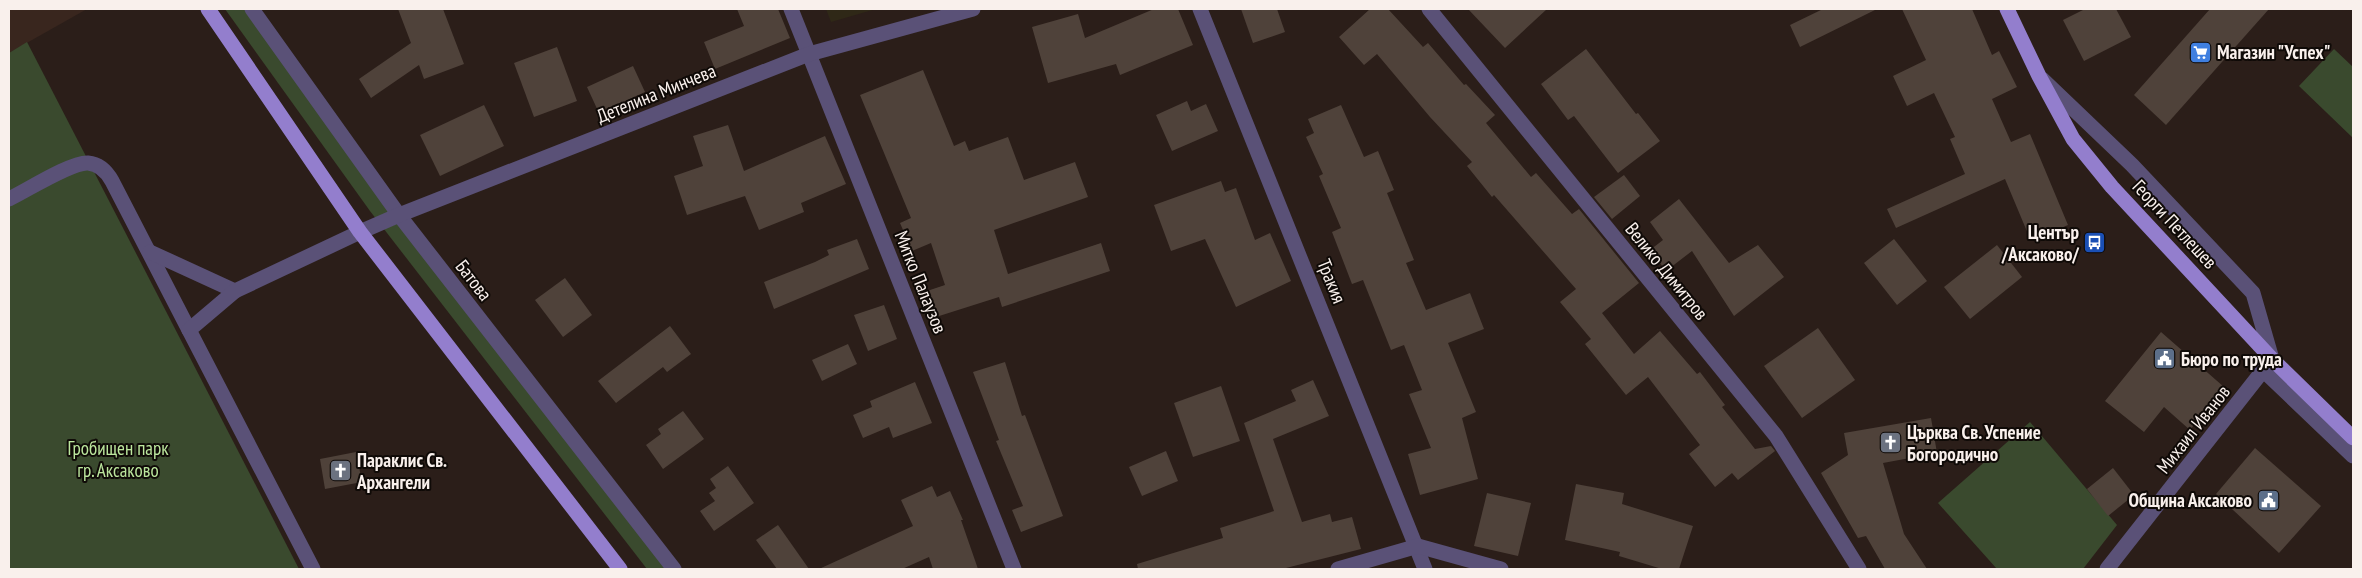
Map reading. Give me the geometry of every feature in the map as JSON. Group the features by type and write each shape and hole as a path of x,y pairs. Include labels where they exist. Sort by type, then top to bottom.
{"main road":[{"path":"208,9 360,232 620,569"},
{"name":"Георги Петлешев","path":"2007,9 2039,76 2078,146 2268,365 2353,438"}],"street":[{"name":"Батова","path":"252,9 399,215 674,569"},
{"name":"Митко Палаузов","path":"791,9 1014,569"},
{"name":"Детелина Минчева","path":"189,330 236,291 399,215 809,54 973,9"},
{"name":"Тракия","path":"1200,9 1426,569"},
{"name":"Велико Димитров","path":"1429,9 1776,436 1859,569"},
{"path":"2039,76 2132,165 2253,293 2268,365 2353,456"},
{"path":"9,199 79,164 95,165 108,174 313,569"},
{"path":"150,252 236,291"},
{"name":"Михаил Иванов","path":"2108,569 2268,365"},
{"path":"1338,569 1418,546 1501,569"}],"shaded area":[{"path":"9,9 87,9 9,53"},
{"path":"826,9 876,9 831,22"}],"green space":[{"path":"225,9 252,9 674,569 647,569 370,211"},
{"name":"Гробищен парк гр. Аксаково","path":"27,42 299,569 9,569 9,53"},
{"path":"2334,49 2353,67 2353,138 2299,86"},
{"path":"2030,422 2117,525 2083,569 1997,569 1938,503"}],"building":[{"path":"398,9 443,9 464,64 424,79 419,65 371,98 359,79 411,43"},
{"path":"737,9 778,9 790,38 715,69 704,42 744,26"},
{"path":"1154,9 1178,9 1193,45 1120,75 1116,64 1048,83 1032,27 1078,14 1085,38"},
{"path":"1241,9 1277,9 1285,32 1253,43"},
{"path":"1370,9 1388,9 1423,47 1428,43 1464,85 1466,84 1495,115 1486,123 1531,177 1536,173 1572,214 1579,209 1639,283 1602,313 1634,354 1660,331 1697,374 1700,372 1725,405 1722,407 1755,449 1771,446 1775,451 1738,480 1732,473 1715,487 1689,454 1700,445 1648,377 1626,395 1585,344 1591,339 1560,302 1576,289 1494,195 1492,197 1467,166 1472,162 1430,117 1377,54 1364,65 1339,37"},
{"path":"1468,9 1547,9 1505,48"},
{"path":"1823,9 1877,9 1800,47 1790,25"},
{"path":"1902,9 1972,9 1992,55 1999,51 2017,87 1992,99 2011,142 2030,134 2068,225 2031,241 2005,179 1896,228 1887,209 1965,174 1950,139 1955,137 1934,93 1907,106 1893,76 1926,60"},
{"path":"2085,9 2116,9 2131,37 2084,61 2063,20"},
{"name":"Магазин \"Успех\"","path":"2210,9 2269,9 2166,125 2134,95"},
{"path":"557,47 577,101 534,117 514,63"},
{"path":"1586,49 1636,114 1638,113 1660,141 1618,173 1574,116 1568,120 1541,84"},
{"path":"633,66 645,92 599,113 587,87"},
{"path":"923,70 954,146 965,141 969,151 1008,137 1024,180 1075,162 1088,197 994,230 1008,274 1101,243 1110,271 1002,307 999,297 936,317 927,291 945,285 931,243 912,251 900,223 911,218 860,95"},
{"path":"1187,101 1191,111 1206,104 1218,131 1172,151 1156,115"},
{"path":"484,105 504,146 440,176 420,135"},
{"path":"1341,105 1364,157 1378,151 1394,190 1387,193 1414,260 1406,263 1426,310 1470,293 1484,329 1448,343 1476,412 1462,418 1478,479 1420,495 1408,454 1431,448 1409,394 1422,390 1404,345 1391,350 1363,280 1352,284 1332,232 1341,228 1319,176 1323,174 1306,137 1314,133 1308,119"},
{"path":"728,125 744,171 825,136 846,184 801,203 804,212 759,230 745,196 687,215 674,176 703,166 693,136"},
{"path":"1624,175 1640,196 1612,219 1594,197"},
{"path":"1221,181 1225,192 1236,188 1255,240 1270,233 1291,281 1236,307 1205,239 1171,251 1154,205"},
{"path":"1679,199 1729,263 1758,245 1784,277 1734,316 1692,251 1666,271 1650,250 1663,240 1650,222"},
{"path":"857,239 869,269 774,309 764,282 815,262 829,255 827,250"},
{"path":"1894,239 1927,281 1897,305 1864,263"},
{"path":"1997,245 2022,277 1970,319 1944,287"},
{"path":"565,278 592,315 563,337 535,300"},
{"path":"884,305 897,339 868,351 854,315"},
{"path":"670,326 691,354 667,372 663,367 616,403 598,381"},
{"path":"1818,328 1855,380 1802,418 1764,366"},
{"name":"Бюро по труда","path":"2161,332 2224,387 2190,430 2164,407 2144,432 2105,401"},
{"path":"848,344 857,364 822,381 812,360"},
{"path":"1005,362 1022,416 1025,415 1063,516 1021,532 1012,510 1023,506 996,441 999,440 973,372"},
{"path":"1313,380 1329,416 1273,439 1302,522 1330,514 1332,522 1352,517 1361,549 1282,569 1138,569 1137,564 1223,538 1220,528 1274,511 1244,423 1296,401 1291,390"},
{"path":"915,382 932,423 893,438 889,427 863,438 853,415 872,407 870,401"},
{"path":"1221,386 1240,441 1193,457 1174,403"},
{"path":"683,411 704,439 663,469 646,445 661,434 658,429"},
{"path":"1931,418 1937,453 1883,463 1904,534 1927,569 1885,569 1866,536 1858,538 1821,473 1848,455 1844,433"},
{"name":"Община Аксаково","path":"2255,448 2321,506 2279,553 2216,494"},
{"path":"1166,451 1178,481 1142,496 1129,467"},
{"name":"Параклис Св. Архангели","path":"356,452 362,482 325,489 320,459"},
{"path":"728,466 754,503 714,531 700,511 715,501 709,493 716,488 710,479"},
{"path":"2113,468 2134,495 2108,516 2087,489"},
{"path":"1576,484 1624,493 1622,504 1693,526 1679,569 1662,569 1619,556 1620,552 1565,540"},
{"path":"932,486 937,497 950,491 963,520 961,520 978,569 933,569 929,557 902,569 819,569 913,526 901,500"},
{"path":"1487,493 1531,503 1518,556 1474,546"},
{"path":"778,525 809,569 777,569 756,540"}],"place":[{"name":"Магазин \"Успех\"","path":"2201,52"},
{"name":"Център /Аксаково/","path":"2095,243"},
{"name":"Бюро по труда","path":"2165,359"},
{"name":"Църква Св. Успение Богородично","path":"1891,443"},
{"name":"Параклис Св. Архангели","path":"341,471"},
{"name":"Община Аксаково","path":"2268,500"}]}
